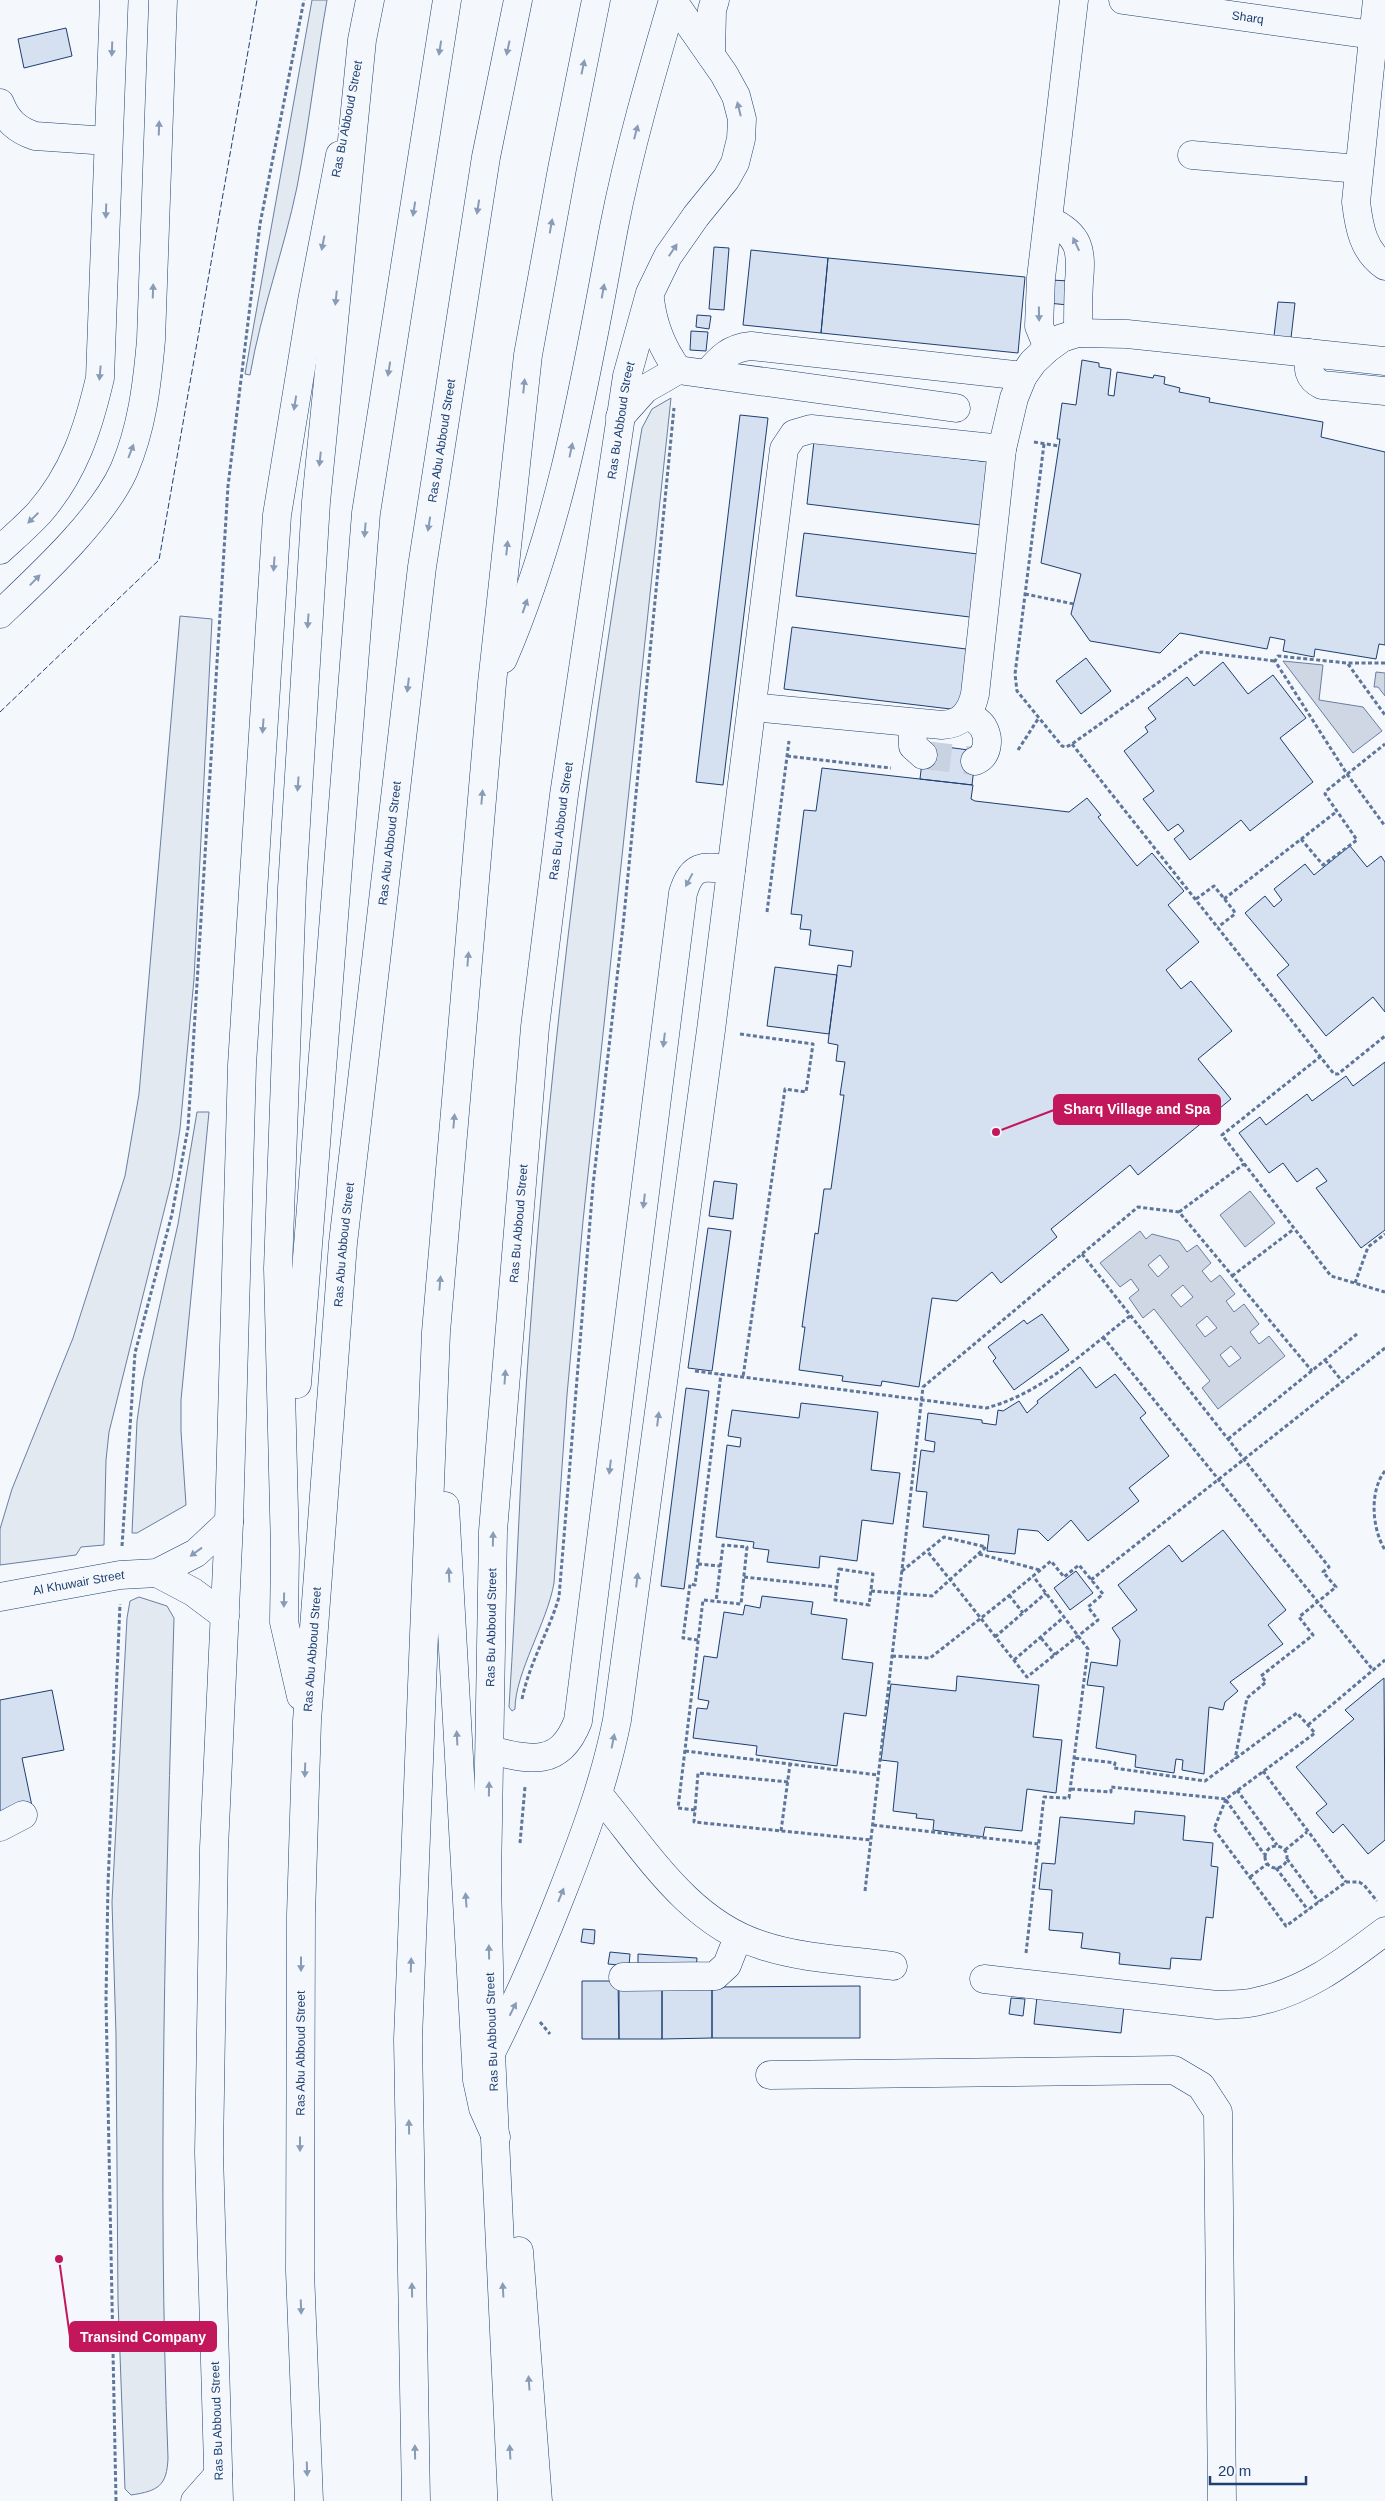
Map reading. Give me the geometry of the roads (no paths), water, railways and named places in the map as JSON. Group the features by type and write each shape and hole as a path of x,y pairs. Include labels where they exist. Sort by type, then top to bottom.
{"main road":[{"path":"0,550 45,505 68,472 88,426 100,378 114,0"},
{"path":"0,614 35,581 101,507 123,471 138,432 147,387 151,340 163,0"},
{"path":"307,1722 284,1622 285,1551 278,1268 292,888 316,502 362,40 370,0"},
{"path":"285,1551 310,1198 366,513 447,0"},
{"name":"Ras Abu Abboud Street","path":"309,2501 300,2271 301,1915 307,1722 343,1243 422,568 486,157 518,0"},
{"path":"416,2501 408,2039 436,1332 492,683 528,355 562,169 596,0"},
{"path":"492,683 523,613 548,540 568,466 631,151 673,0"},
{"name":"Ras Bu Abboud Street","path":"512,2501 491,2053 487,1880 493,1531 535,1027 564,795 627,376 650,292 668,256 696,216 726,179 735,163 741,139 742,119 736,96 711,55 673,0"},
{"path":"711,55 712,10 715,0"},
{"path":"1048,348 1039,326 1039,312 1074,0"},
{"name":"Sharq","path":"1123,0 1373,35"},
{"path":"1377,0 1356,202 1360,233 1376,260 1385,266"},
{"name":"Ras Bu Abboud Street","path":"219,2488 209,2152 214,1848 229,1522 242,1066 277,515 312,301 362,40"},
{"path":"0,103 6,117 14,126 30,135 108,141"},
{"path":"1192,155 1359,169"},
{"path":"1048,220 1062,226 1071,234 1081,254 1078,333"},
{"path":"650,292 657,334 666,353 678,370"},
{"path":"752,706 912,723 952,725 968,714 975,694 1002,449 1014,398 1022,376 1033,362 1062,338 1078,333 1127,334 1385,361"},
{"path":"707,374 728,352 739,347 751,346 1022,376"},
{"path":"1308,353 1309,374 1315,382 1322,385 1385,391"},
{"path":"620,417 645,389 678,370 956,408"},
{"path":"491,2053 519,1998 599,1795 609,1758 623,1685 664,1367 711,1030 784,449 794,434 811,429 1002,449"},
{"path":"968,714 983,728 987,740 985,752 981,758 975,761"},
{"path":"912,723 913,746 923,755"},
{"path":"490,1750 522,1758 539,1758 555,1753 571,1739 578,1721 683,893 687,881 694,872 702,867 731,870"},
{"path":"436,1332 477,2080 483,2108 496,2138 516,2207 538,2501"},
{"path":"624,1362 664,1367"},
{"name":"Al Khuwair Street","path":"0,1597 120,1575 157,1573 196,1553 229,1522"},
{"path":"157,1573 193,1592 225,1616"},
{"path":"599,1795 674,1886 699,1912 738,1936 762,1946 797,1954 892,1966"},
{"path":"984,1979 1217,2005 1255,2002 1293,1992 1327,1974 1382,1918"},
{"path":"623,1977 715,1976 728,1966 738,1936"},
{"path":"770,2075 1174,2070 1202,2086 1218,2112 1222,2501"},
{"path":"195,2501 219,2488"}],"tunnel":[{"path":"923,755 975,761"}],"place":[{"name":"Sharq Village and Spa","path":"996,1132"},
{"name":"Transind Company","path":"59,2259"}]}
